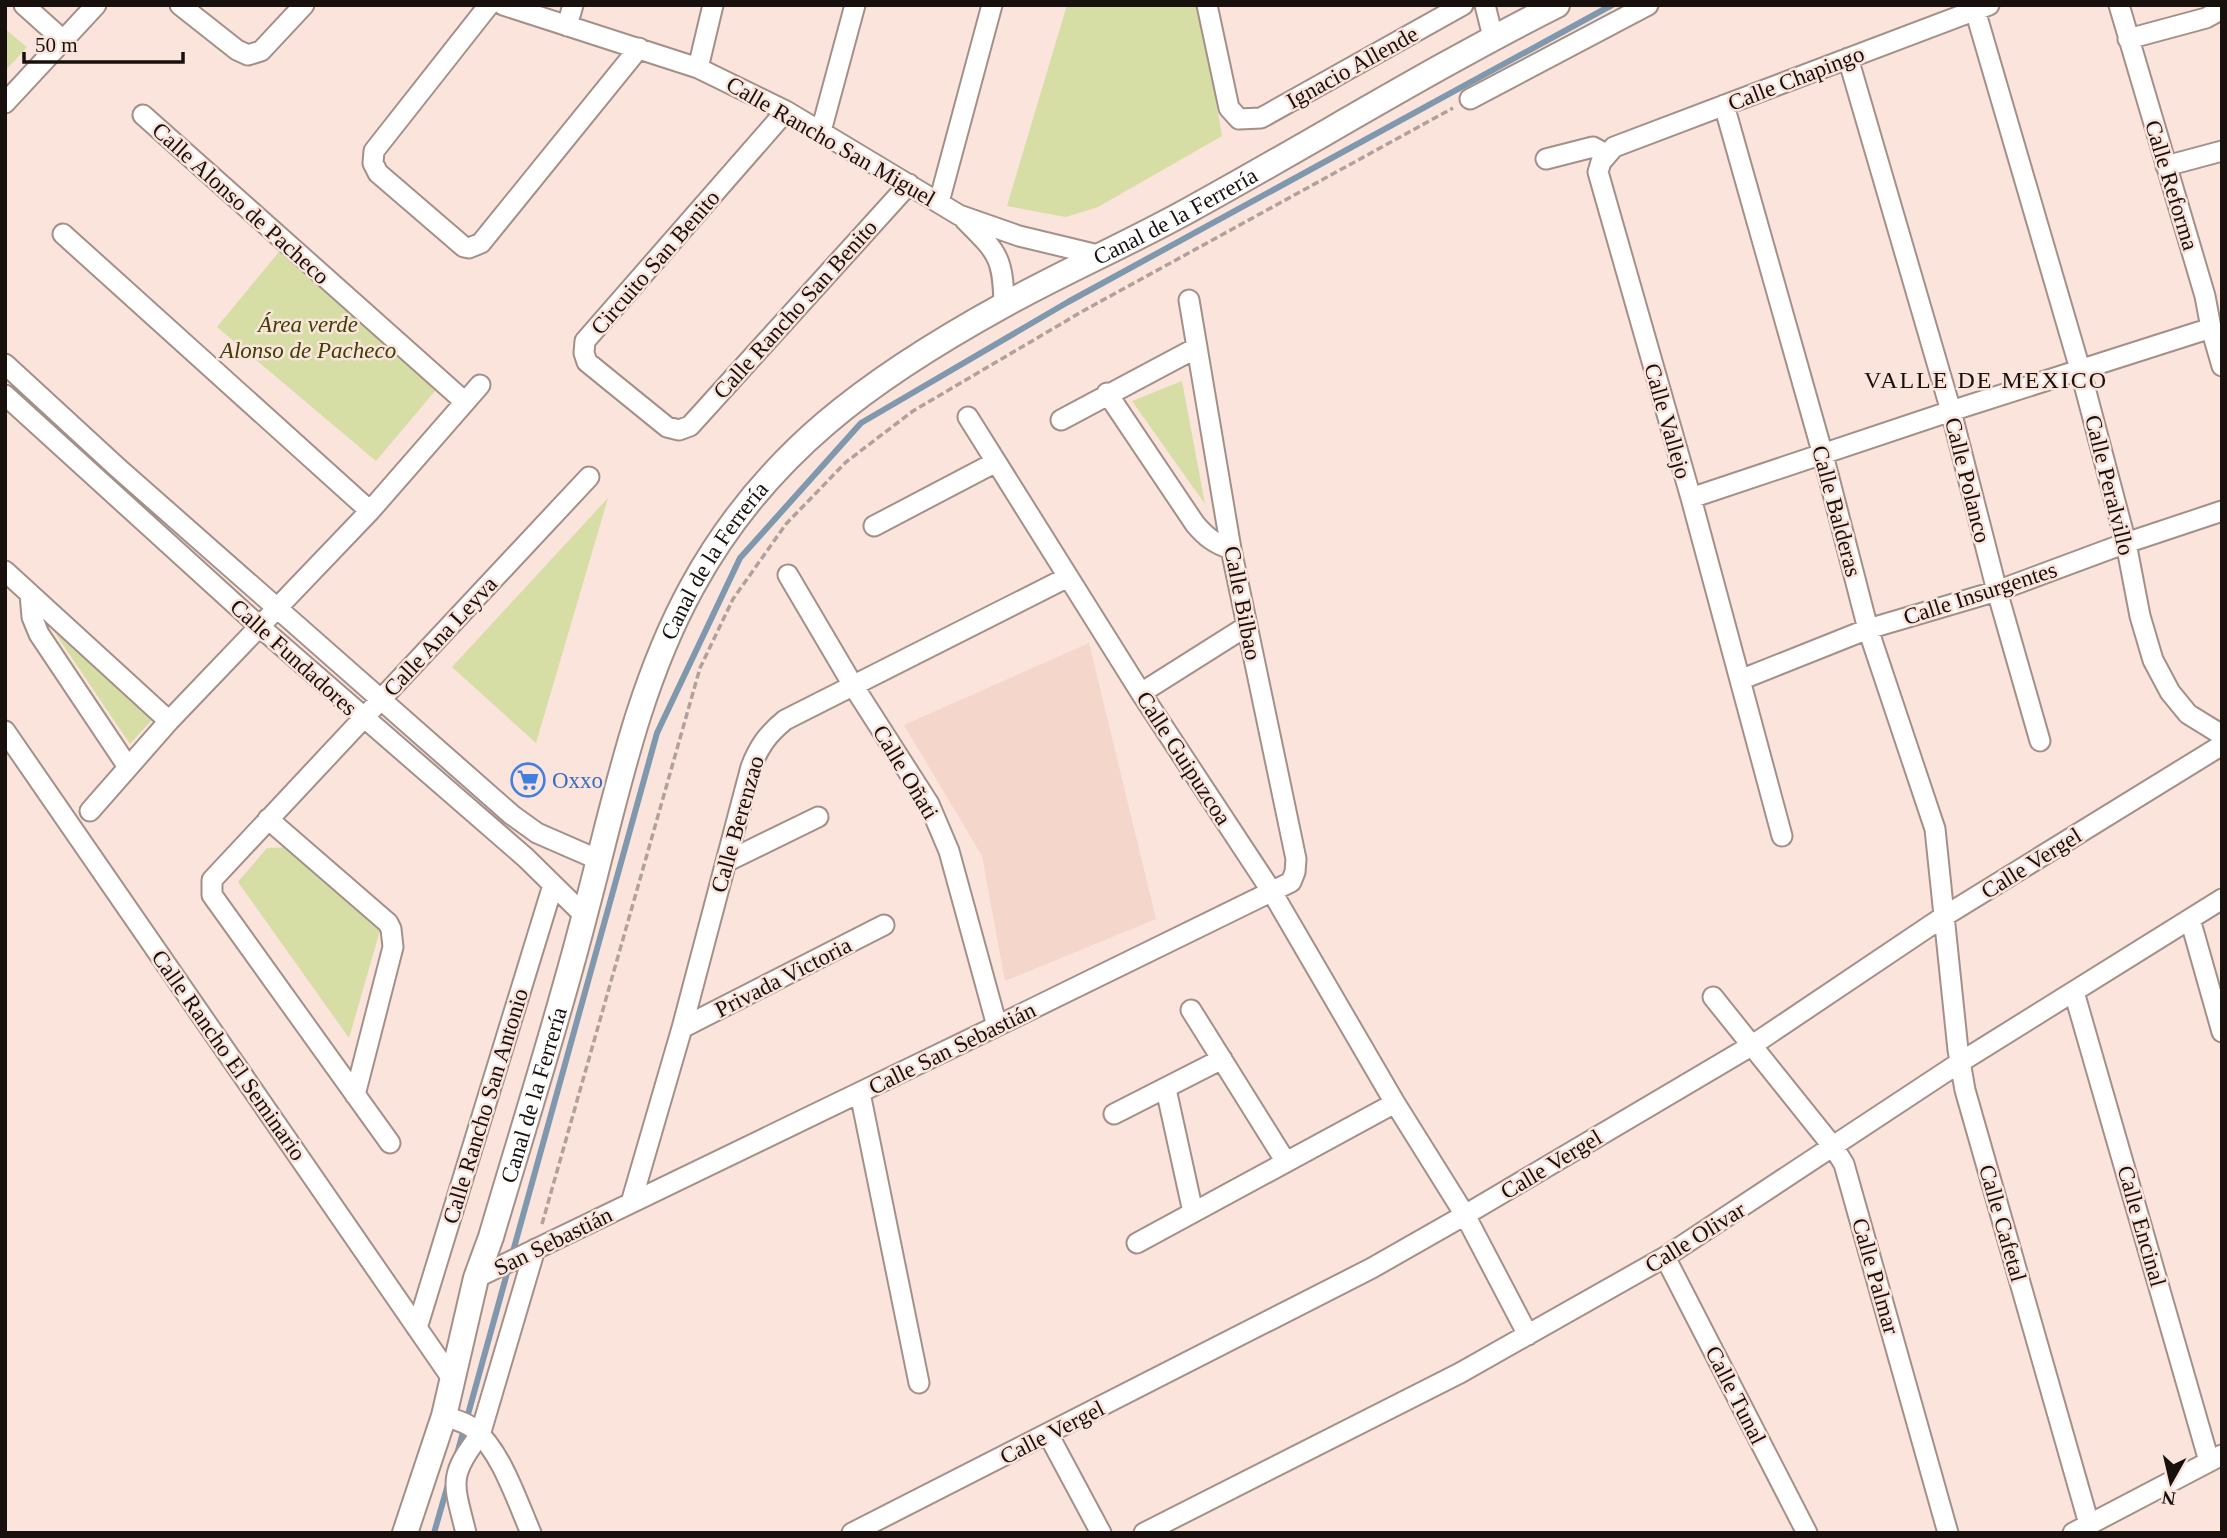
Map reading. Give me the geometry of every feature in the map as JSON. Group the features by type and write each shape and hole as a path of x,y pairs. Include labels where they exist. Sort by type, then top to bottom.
{"street":[{"path":"24,5 63,40"},
{"path":"5,103 96,5"},
{"path":"180,5 237,50 248,55 261,51 304,5"},
{"path":"489,5 372,157 378,173 464,247 476,247 481,243 639,48"},
{"name":"Calle Rancho San Miguel","path":"503,5 698,68 821,131 959,215 993,249 1003,272 1004,304"},
{"path":"567,26 573,5"},
{"path":"698,68 713,5"},
{"path":"821,131 855,5"},
{"path":"939,202 992,5"},
{"name":"Ignacio Allende","path":"1207,5 1228,108 1239,119 1261,118 1462,5"},
{"path":"1485,5 1493,37"},
{"name":"Canal de la Ferrería","path":"405,1533 462,1424 453,1380 476,1278 491,1237 585,916 618,785 660,653 692,588 738,517 768,479 826,421 901,366 1004,304 1102,256 1260,171 1493,37 1557,5"},
{"path":"1470,99 1648,5"},
{"name":"Calle Reforma","path":"2119,5 2166,166 2213,293 2211,328 2222,366"},
{"name":"Calle Chapingo","path":"1603,158 1614,147 1982,7"},
{"name":"Calle Peralvillo","path":"1982,7 2126,543 2140,616 2158,671 2170,692 2188,714 2222,735"},
{"path":"2128,39 2206,18 2222,9"},
{"name":"Calle Polanco","path":"1848,58 1951,411 1997,591 2040,741"},
{"name":"Calle Balderas","path":"1724,105 1823,456 1868,629 1935,829 1943,917"},
{"name":"Circuito San Benito","path":"679,430 667,427 587,362 584,353 585,341 786,111"},
{"name":"Calle Alonso de Pacheco","path":"143,115 464,402"},
{"path":"1546,159 1593,147 1603,158"},
{"path":"2166,166 2222,151"},
{"name":"Calle Vallejo","path":"1603,158 1598,172 1600,183 1691,498 1782,836"},
{"name":"Calle Rancho San Benito","path":"679,430 690,426 909,184"},
{"name":"Calle Rancho San Miguel","path":"959,215 1019,236 1102,256"},
{"path":"63,234 370,511"},
{"name":"Calle Bilbao","path":"1189,300 1231,549 1296,859 1296,872 1290,882 1272,892"},
{"path":"1691,498 2211,328"},
{"path":"1061,420 1107,393 1196,348"},
{"name":"Calle Fundadores","path":"5,364 118,468 525,825 537,833 599,860"},
{"path":"90,811 169,721 370,511 480,385"},
{"path":"1107,393 1195,524 1206,537 1231,549"},
{"name":"Calle Fundadores","path":"5,396 363,718 526,858 585,916"},
{"name":"Calle Guipuzcoa","path":"968,417 1141,693 1272,892 1395,1103 1465,1215 1528,1335"},
{"path":"874,526 996,462"},
{"path":"103,484 118,468"},
{"name":"Calle Ana Leyva","path":"355,1095 211,890 212,880 589,477"},
{"name":"Calle Insurgentes","path":"1740,680 1868,629 1997,591 2222,511"},
{"path":"5,571 169,721"},
{"name":"Calle Oñati","path":"788,575 853,687 929,804 957,878 998,1026"},
{"name":"Calle Berenzao","path":"631,1203 682,1028 751,766 769,732 785,720 1068,576"},
{"path":"30,594 32,617 39,634 128,767"},
{"path":"1141,693 1247,626"},
{"name":"Calle Rancho El Seminario","path":"5,731 453,1380"},
{"name":"Calle Vergel","path":"852,1533 1372,1268 1465,1215 1751,1046 1943,917 2222,745"},
{"path":"726,862 818,817"},
{"path":"268,819 388,923 391,929 393,947 355,1095 390,1143"},
{"name":"Calle Rancho San Antonio","path":"417,1328 553,885"},
{"name":"Calle San Sebastián","path":"631,1203 1272,892"},
{"name":"Calle Olivar","path":"1144,1533 1461,1373 1665,1257 1834,1148 1959,1063 2222,900"},
{"name":"Calle Cafetal","path":"1943,917 1959,1063 2081,1529"},
{"path":"2190,919 2222,1032"},
{"name":"Privada Victoria","path":"682,1028 884,925"},
{"name":"Calle Encinal","path":"2074,992 2216,1458"},
{"name":"Calle Palmar","path":"1713,997 1844,1164 1948,1533"},
{"path":"1191,1010 1286,1162"},
{"path":"1114,1114 1222,1059"},
{"path":"1166,1088 1194,1212"},
{"path":"860,1093 919,1383"},
{"path":"1137,1242 1395,1103"},
{"name":"San Sebastián","path":"476,1278 631,1203"},
{"path":"466,1533 455,1492 456,1472 463,1456 462,1424 535,1250"},
{"name":"Calle Tunal","path":"1665,1257 1807,1533"},
{"path":"462,1424 502,1469 531,1533"},
{"path":"1048,1434 1101,1533"},
{"path":"2081,1529 2216,1458"}],"path":[{"path":"535,1250 700,667 733,599 786,524 846,462 913,411 1083,311 1470,99"}],"shaded area":[{"path":"1089,643 1156,919 1005,981 982,856 904,725"}],"green space":[{"path":"1067,5 1199,5 1222,136 1098,207 1066,217 1007,206"},
{"path":"5,29 27,47 5,71"},
{"name":"Área verde Alonso de Pacheco","path":"283,247 440,385 376,461 217,327"},
{"path":"1182,381 1205,504 1132,401"},
{"path":"608,498 536,743 452,667"},
{"path":"55,633 159,712 130,744"},
{"path":"295,847 381,927 349,1038 238,882 267,848"}],"waterway":[{"path":"512,1255 657,733 740,558 861,423 1068,302 1612,5"},
{"path":"457,1454 509,1266"},
{"path":"434,1533 449,1481"}],"place":[{"name":"Oxxo","path":"528,780"}],"district":[{"name":"VALLE DE MEXICO","path":"1986,380"}]}
